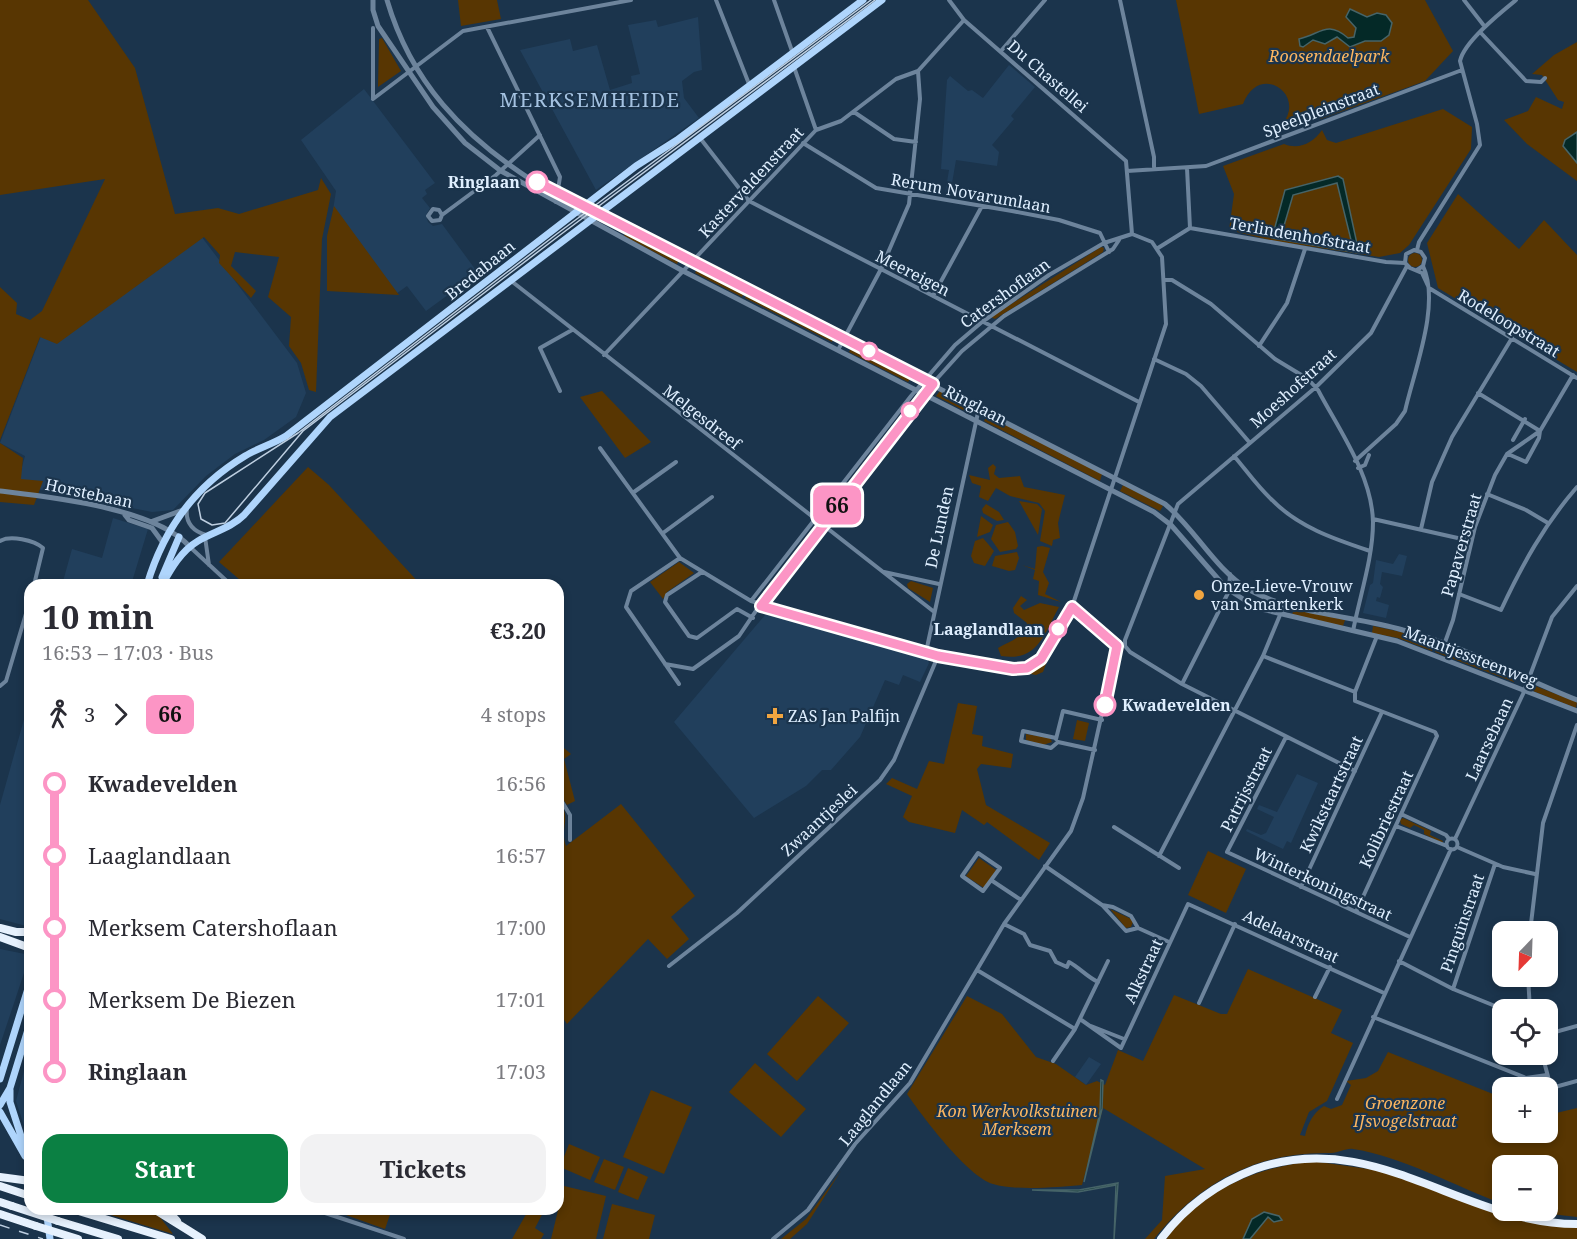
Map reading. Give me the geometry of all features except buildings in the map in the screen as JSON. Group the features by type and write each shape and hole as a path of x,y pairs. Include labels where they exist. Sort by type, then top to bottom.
{"highway":[{"path":"0,928 24,932"},
{"path":"0,937 24,946"},
{"path":"1161,1239 1191,1207 1228,1181 1270,1165 1315,1158 1339,1159 1376,1166 1515,1215 1577,1224"},
{"path":"0,1177 24,1181"},
{"path":"0,1186 24,1194"},
{"path":"0,1203 24,1210"},
{"path":"0,1214 78,1239"},
{"path":"39,1215 118,1239"},
{"path":"92,1215 171,1239"},
{"path":"164,1215 203,1239"},
{"path":"172,1215 179,1223 203,1239"},
{"path":"57,1221 100,1239"}],"main road":[{"name":"Bredabaan","path":"149,579 164,540 185,507 224,470 249,454 286,436 450,312 575,213 863,0"},
{"name":"Bredabaan","path":"165,579 190,547 232,525 244,515 324,422 882,0"},
{"path":"163,579 179,537"},
{"path":"164,540 174,538 177,547"},
{"path":"0,1079 24,1002"},
{"path":"20,1015 24,1021"},
{"path":"24,1041 10,1088 0,1104 24,1151"},
{"path":"10,1088 13,1126"},
{"path":"0,1112 13,1126"},
{"path":"0,1120 13,1126"},
{"path":"47,1215 50,1239"}],"street":[{"name":"Ringlaan","path":"373,0 373,10 378,26 408,72 450,128 501,171 588,221 683,271 1110,489"},
{"name":"Ringlaan","path":"387,0 398,33 415,66 449,113 489,152 508,165 559,194 1114,478"},
{"path":"373,28 373,99 463,32 561,11 570,12 631,0"},
{"path":"716,0 749,84"},
{"path":"774,0 792,51"},
{"name":"Du Chastellei","path":"949,0 964,20 1126,161 1127,171"},
{"path":"1001,51 1045,0"},
{"path":"1120,0 1154,157 1154,167"},
{"path":"1464,0 1485,27"},
{"path":"1417,250 1419,242 1480,145 1477,124 1462,70 1462,53 1485,27 1516,0"},
{"path":"794,67 816,130 841,121 896,79 918,71 964,20"},
{"path":"487,27 561,177 556,203"},
{"path":"1481,33 1526,81 1541,82 1545,78"},
{"name":"Speelpleinstraat","path":"1127,171 1147,171 1154,167 1187,168 1209,165 1462,70"},
{"path":"838,350 881,269 911,194 919,111 918,71"},
{"path":"854,112 894,140 916,141"},
{"name":"Kasterveldenstraat","path":"604,355 816,130"},
{"path":"442,215 501,171 540,135"},
{"name":"Meereigen","path":"700,137 749,201 1139,402"},
{"name":"Rerum Novarumlaan","path":"803,143 876,188 1059,220 1100,233 1104,243"},
{"path":"1158,248 1190,228 1187,168"},
{"path":"600,448 680,558 751,601 761,606 938,656 1027,668 1041,659 1072,607 1166,324 1163,261 1158,248 1148,239 1132,234 1127,171"},
{"path":"933,296 982,206"},
{"name":"Terlindenhofstraat","path":"1190,228 1406,265"},
{"name":"Catershoflaan","path":"751,601 938,364 982,322 1049,275 1104,243 1132,234"},
{"name":"Catershoflaan","path":"665,664 693,669 739,636 821,525 924,393 945,370 991,326 1048,287 1109,252 1119,240"},
{"path":"1104,243 1109,252"},
{"path":"1259,346 1287,303 1300,270 1305,249"},
{"path":"1417,250 1408,252 1406,265 1417,270 1430,288"},
{"path":"1355,461 1396,424 1404,411 1426,323 1430,288 1423,266 1425,258 1417,250"},
{"name":"Moeshofstraat","path":"1175,512 1178,504 1316,387 1371,333 1406,265"},
{"path":"1417,270 1423,266"},
{"name":"Melgesdreef","path":"510,280 933,611"},
{"path":"1165,280 1172,280 1211,304 1259,346 1316,387 1365,481 1373,519 1370,551 1353,631"},
{"name":"Rodeloopstraat","path":"1430,288 1575,376"},
{"path":"560,391 540,348 572,330"},
{"path":"1421,529 1432,482 1452,437 1512,338"},
{"path":"1154,359 1186,374 1202,386 1250,443"},
{"path":"938,364 945,370"},
{"path":"1507,454 1540,431 1575,376"},
{"path":"1478,393 1525,419 1540,431"},
{"name":"De Lunden","path":"926,652 974,419 979,408"},
{"path":"1513,440 1525,419"},
{"path":"1507,454 1526,462 1539,438 1540,431"},
{"name":"Papaverstraat","path":"1443,645 1487,494 1507,454"},
{"path":"1358,468 1365,465 1369,455"},
{"path":"1234,456 1271,500 1294,518 1315,531 1370,551"},
{"path":"634,492 676,462"},
{"name":"Maantjessteenweg","path":"1114,478 1166,504 1230,574 1246,587 1265,597 1404,630 1577,700"},
{"path":"1459,594 1501,610 1522,564 1548,524 1577,487"},
{"name":"Maantjessteenweg","path":"1110,489 1154,512 1171,525 1229,591 1257,608 1377,636 1432,654 1577,711"},
{"name":"Horstebaan","path":"0,491 42,496 153,521 170,530 190,547"},
{"path":"1487,494 1526,510 1548,524"},
{"path":"663,533 712,496"},
{"path":"153,521 185,507 191,526 206,537 204,546 210,565"},
{"path":"1175,512 1125,640 1125,646 1130,652 1182,684 1354,771"},
{"path":"124,514 129,520 152,528 164,540"},
{"path":"1373,519 1472,541"},
{"path":"0,541 6,537 36,543 43,548 35,579"},
{"path":"190,547 225,579"},
{"path":"679,684 626,607 631,591 680,558"},
{"name":"Melgesdreef","path":"881,571 939,584"},
{"path":"702,572 668,596 665,602 689,636 697,638 737,609 753,618"},
{"path":"1182,684 1229,591 1230,574"},
{"name":"Laarsebaan","path":"1337,1099 1524,691 1552,617 1577,586"},
{"path":"1229,591 1246,587"},
{"path":"1159,856 1263,656 1285,603"},
{"path":"1072,607 1117,646 1125,646"},
{"path":"0,687 6,681 24,620"},
{"path":"1377,636 1355,692 1355,701 1382,712"},
{"name":"Laaglandlaan","path":"773,1239 808,1210 855,1144 910,1083 1004,924 1076,821 1095,750 1117,646"},
{"name":"Zwaantjeslei","path":"669,966 737,913 880,780 894,760 938,656"},
{"path":"1263,656 1355,692"},
{"path":"1095,750 1057,740 1023,731 1021,741 1051,748 1057,740 1063,711 1102,720"},
{"name":"Kolibriestraat","path":"1356,912 1437,736 1435,732 1382,712"},
{"name":"Kwikstaartstraat","path":"1301,887 1382,712"},
{"path":"1531,921 1543,823 1577,725"},
{"name":"Patrijsstraat","path":"1227,852 1286,737"},
{"path":"564,804 570,814 570,840"},
{"path":"1401,814 1446,835 1452,844"},
{"path":"1396,825 1452,844 1495,864 1535,874"},
{"path":"1114,827 1179,868"},
{"name":"Winterkoningstraat","path":"1227,852 1410,937"},
{"path":"978,853 1000,868 991,880 983,891 962,876 978,853"},
{"name":"Pinguïnstraat","path":"1453,989 1495,864"},
{"path":"1046,866 1101,905 1126,931 1138,928"},
{"path":"991,880 1021,900"},
{"name":"Adelaarstraat","path":"1188,904 1384,993"},
{"name":"Alkstraat","path":"1090,1026 1121,1048 1188,904"},
{"path":"1101,905 1113,907 1131,916 1138,928 1169,942"},
{"path":"1004,924 1024,934 1030,945 1050,951 1056,962 1067,967 1069,962 1079,967 1084,975 1098,982"},
{"path":"1199,1003 1235,924"},
{"path":"1053,1061 1075,1029 1108,961"},
{"path":"1399,961 1453,989 1492,1005"},
{"path":"1315,998 1330,967"},
{"path":"977,970 1075,1029"},
{"path":"1373,1017 1526,1078 1547,1075"},
{"path":"1080,1019 1090,1026 1125,1039"},
{"path":"1558,1031 1577,1026"},
{"path":"1545,1065 1550,1084 1555,1087 1577,1081"},
{"path":"331,1215 404,1239"}],"shaded area":[{"path":"1350,9 1367,17 1377,13 1386,15 1392,23 1389,35 1381,41 1365,41 1350,47 1337,37 1325,44 1313,40 1303,47 1300,46 1299,39 1329,29 1348,38 1354,37 1356,28 1346,17"},
{"path":"698,17 702,70 694,72 682,81 684,98 699,118 596,190 520,50 570,39 573,51 597,45 610,90 632,83 631,76 640,74 628,25 656,20 658,27"},
{"path":"1009,65 1035,87 1011,116 1014,119 992,145 999,152 997,166 956,160 950,195 945,194 949,170 941,169 947,80 950,76 968,91 972,90 983,98"},
{"path":"364,89 435,183 425,190 427,194 422,198 430,208 426,215 428,222 433,226 442,224 478,273 426,311 407,286 396,294 333,210 336,191 301,140"},
{"path":"1577,132 1577,163 1563,146 1565,140"},
{"path":"1338,176 1343,179 1359,253 1272,238 1285,190","holes":["1337,183 1353,248 1281,236 1293,195"]},
{"path":"201,236 297,363 306,393 296,417 264,440 235,454 206,476 173,510 152,512 17,485 25,456 0,443 41,336"},
{"path":"113,518 148,529 133,579 64,579 72,549 102,558"},
{"path":"1399,554 1407,556 1402,576 1382,572 1380,584 1383,587 1380,598 1377,597 1376,601 1389,605 1386,618 1363,613 1370,585 1373,583 1376,560 1393,564"},
{"name":"ZAS Jan Palfijn","path":"766,614 926,657 929,663 920,682 903,675 899,685 885,680 860,737 831,770 822,770 806,786 754,818 674,722"},
{"path":"24,719 24,925 0,919 0,805"},
{"path":"1297,774 1318,783 1291,843 1287,841 1283,849 1246,831 1247,829 1261,835 1266,833 1274,817 1257,809 1259,805 1277,812"},
{"path":"0,949 24,954 24,973 0,1045"},
{"path":"1089,1057 1101,1064 1086,1085 1075,1077"},
{"path":"24,1071 24,1126 16,1101"},
{"path":"1101,1080 1103,1081 1102,1109 1084,1182 1100,1112"},
{"path":"1118,1183 1114,1239 1116,1185 1078,1192 1032,1190 1079,1190"},
{"path":"1264,1212 1279,1216 1282,1220 1274,1222 1268,1217 1250,1239 1243,1239 1252,1219"}],"green space":[{"path":"0,0 88,0 135,68 175,214 218,208 239,214 318,190 321,178 331,194 322,239 316,392 309,390 301,363 289,346 291,317 268,297 279,257 235,252 231,266 256,291 251,298 219,263 220,255 204,237 57,344 40,337 0,440 0,287 17,303 16,314 30,320 42,311 105,179 0,195"},
{"path":"458,0 497,0 501,19 461,26"},
{"name":"Roosendaelpark","path":"1176,0 1425,0 1453,51 1425,81 1321,119 1298,115 1283,123 1289,112 1289,102 1285,93 1269,84 1259,85 1250,92 1243,104 1199,114"},
{"path":"382,38 401,71 378,87 379,39"},
{"path":"1577,42 1577,181 1527,144 1504,120 1528,111 1536,97 1562,109 1564,102 1558,100 1542,75 1532,74 1554,55"},
{"path":"1443,109 1472,127 1471,149 1409,245 1400,253 1379,257 1269,240 1229,230 1234,194 1223,166 1284,144 1300,146 1314,139 1322,130 1327,140 1336,143"},
{"path":"1458,194 1519,249 1544,220 1577,255 1577,372 1438,288 1427,243"},
{"path":"334,206 399,295 327,291 327,236"},
{"path":"626,232 680,258 677,264 624,236"},
{"path":"1101,247 1104,248 1103,252 995,319 991,317"},
{"path":"1415,253 1420,255 1422,260 1420,265 1415,267 1410,265 1408,260 1410,255"},
{"path":"698,267 745,291 742,297 695,273"},
{"path":"748,292 834,337 832,342 745,298"},
{"path":"852,346 912,377 908,382 849,352"},
{"path":"602,391 651,442 625,458 580,397"},
{"path":"940,391 967,405 965,411 936,396"},
{"path":"987,415 1102,474 1100,481 984,421"},
{"path":"0,443 23,458 21,479 43,481 34,505 0,502"},
{"path":"993,464 996,467 994,474 999,478 1020,476 1024,487 1065,495 1058,523 1060,538 1053,540 1052,546 1040,541 1045,511 1039,503 1010,496 996,488 988,501 979,497 981,486 972,483 969,475 990,480 988,468"},
{"path":"308,467 329,485 415,579 239,579 219,562"},
{"path":"1123,485 1163,506 1160,511 1120,491"},
{"path":"1019,501 1037,504 1042,509 1038,535"},
{"path":"986,504 999,512 1004,520 997,521 983,513 982,509"},
{"path":"981,516 993,525 990,532 977,537"},
{"path":"1008,522 1015,532 1018,546 1016,549 1000,552 991,539 996,525"},
{"path":"983,538 994,551 985,566 974,563 971,556 975,541"},
{"path":"1037,547 1050,548 1043,572 1049,583 1045,594 1061,602 1038,595 1039,581 1033,579 1035,570 1022,565 1035,569"},
{"path":"1017,552 1019,558 1015,570 1009,571 992,566 995,556"},
{"path":"679,562 694,573 667,592 663,599 650,582"},
{"path":"911,581 933,588 930,602 908,588 907,584"},
{"path":"1021,596 1027,600 1020,606 1024,610 1040,603 1059,607 1044,636 1032,650 1014,657 1001,656 998,648 1019,636 1027,623 1014,613 1013,608"},
{"path":"1294,609 1345,620 1343,626 1292,615"},
{"path":"1373,626 1401,632 1435,645 1432,651 1398,638 1372,633"},
{"path":"1437,646 1510,673 1515,677 1514,682 1435,652"},
{"path":"1049,656 1043,672 1036,675 1024,673 1037,667"},
{"path":"1535,686 1577,702 1576,708 1533,691"},
{"path":"958,703 977,706 972,734 983,736 982,746 1013,754 1011,768 981,764 977,769 986,805 1050,843 1039,860 987,822 984,825 962,810 955,833 909,822 903,817 912,796 886,784 892,778 917,789 929,761 944,764"},
{"path":"1077,720 1089,723 1085,741 1073,739"},
{"path":"1026,734 1050,738 1052,742 1043,745 1026,740"},
{"path":"564,748 571,754 564,759"},
{"path":"564,759 575,801 567,805 564,801"},
{"path":"621,804 695,896 671,917 689,939 667,959 648,939 567,1024 564,1020 564,839 566,846"},
{"path":"1403,818 1431,831 1430,835 1443,841 1442,843 1424,834 1424,830 1414,825 1410,828 1401,824 1400,820"},
{"path":"1208,851 1246,869 1226,913 1188,895"},
{"path":"979,858 996,870 984,888 966,876"},
{"path":"1110,909 1131,919 1133,922 1131,927 1126,928"},
{"path":"1248,969 1342,1010 1331,1033 1353,1043 1327,1101 1309,1112 1300,1135 1305,1136 1312,1119 1324,1106 1331,1109 1342,1105 1351,1085 1346,1081 1366,1078 1378,1071 1388,1052 1492,1094 1492,1143 1558,1143 1558,1113 1577,1108 1577,1217 1558,1215 1558,1155 1492,1155 1492,1199 1390,1158 1350,1149 1334,1153 1279,1158 1255,1164 1232,1174 1190,1201 1154,1239 1145,1239 1162,1220 1165,1176 1205,1169 1103,1108 1082,1185 1025,1188 993,1184 971,1170 959,1158 907,1094 967,996 1002,1014 1036,1057 1056,1064 1086,1085 1097,1081 1105,1085 1118,1050 1143,1061 1174,995 1221,1014 1227,1014"},
{"path":"818,996 849,1023 797,1081 767,1054"},
{"path":"755,1063 806,1109 781,1137 729,1092"},
{"path":"651,1090 692,1107 664,1174 623,1157"},
{"path":"569,1144 600,1157 590,1180 564,1169 564,1157"},
{"path":"604,1159 624,1167 615,1190 594,1182"},
{"path":"1312,1161 1382,1171 1492,1210 1492,1221 1529,1221 1577,1227 1577,1239 1166,1239 1180,1222 1212,1195 1250,1176 1291,1164"},
{"path":"628,1168 648,1177 638,1200 618,1192"},
{"path":"841,1171 807,1224 790,1239 781,1239 806,1219"},
{"path":"564,1186 606,1196 596,1239 551,1239 557,1215 564,1215"},
{"path":"612,1204 655,1215 649,1239 603,1239"},
{"path":"111,1215 158,1215 173,1234"},
{"path":"346,1215 390,1215 385,1229"},
{"path":"526,1215 542,1215 535,1228 544,1234 541,1239 512,1239"}],"tram line":[{"path":"871,0 558,233 298,433 205,493 198,504 201,519 212,525 225,523 303,431 560,235 875,0"}],"railway":[{"path":"0,1225 43,1239"}],"bus line":[{"name":"66","path":"537,182 933,384 770,590 761,606 938,656 1013,669 1027,668 1041,659 1065,615 1072,607 1117,646 1105,705"}],"place":[{"name":"Ringlaan","path":"537,182"},
{"name":"Onze-Lieve-Vrouw van Smartenkerk","path":"1199,595"},
{"name":"Laaglandlaan","path":"1058,629"},
{"name":"Kwadevelden","path":"1105,705"},
{"name":"ZAS Jan Palfijn","path":"775,716"}],"district":[{"name":"MERKSEMHEIDE","path":"590,99"}],"park label":[{"name":"Groenzone IJsvogelstraat","path":"1405,1112"},
{"name":"Kon Werkvolkstuinen Merksem","path":"1017,1120"}]}
